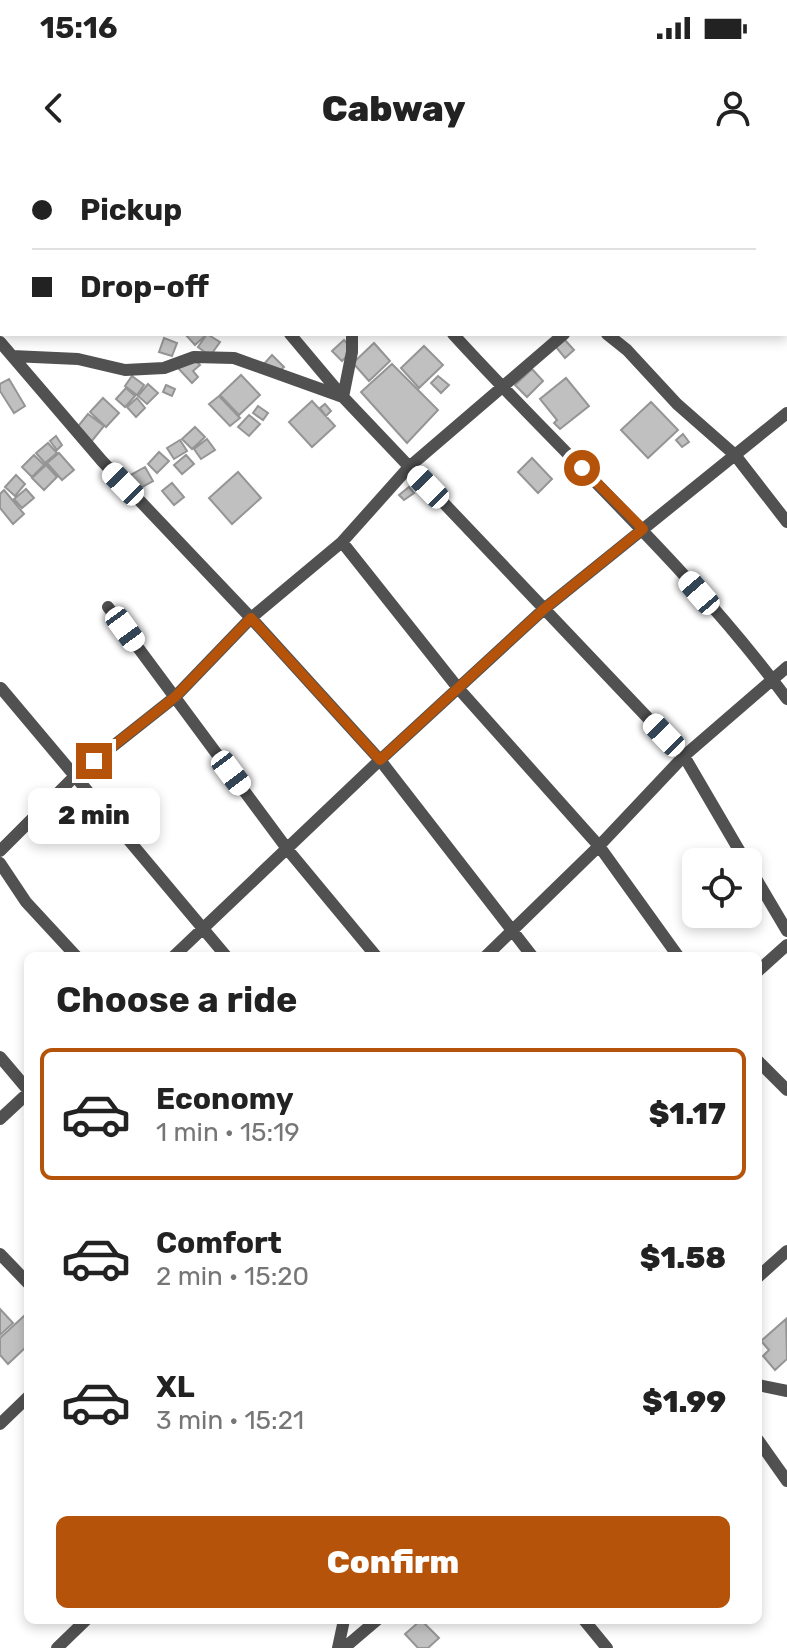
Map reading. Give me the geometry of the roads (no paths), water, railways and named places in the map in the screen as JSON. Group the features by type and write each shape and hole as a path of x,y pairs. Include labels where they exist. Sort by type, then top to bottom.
{"street":[{"path":"292,336 343,397 684,756 738,848"},
{"path":"343,397 352,336"},
{"path":"455,336 643,529 787,699"},
{"path":"0,851 74,777 175,697 251,618 342,542 409,467 562,336"},
{"path":"610,336 627,350 677,404 735,455 787,522"},
{"path":"0,342 102,461 380,760 529,952"},
{"path":"12,356 78,359 125,370 164,368 194,357 234,358 343,397"},
{"path":"178,952 544,609 787,413"},
{"path":"342,542 458,688 599,846 675,952"},
{"path":"108,607 288,850 373,952"},
{"path":"490,952 599,846 684,756 787,667"},
{"path":"1,688 223,952"},
{"path":"0,863 26,902 72,952"},
{"path":"762,888 787,931"},
{"path":"762,967 787,945"},
{"path":"0,1057 24,1087"},
{"path":"762,1065 787,1090"},
{"path":"0,1119 24,1096"},
{"path":"762,1273 787,1251"},
{"path":"0,1254 24,1279"},
{"path":"762,1386 787,1391"},
{"path":"0,1424 24,1401"},
{"path":"762,1446 787,1481"},
{"path":"57,1648 82,1624"},
{"path":"341,1648 344,1624"},
{"path":"341,1648 372,1624"},
{"path":"587,1624 607,1648"}]}
